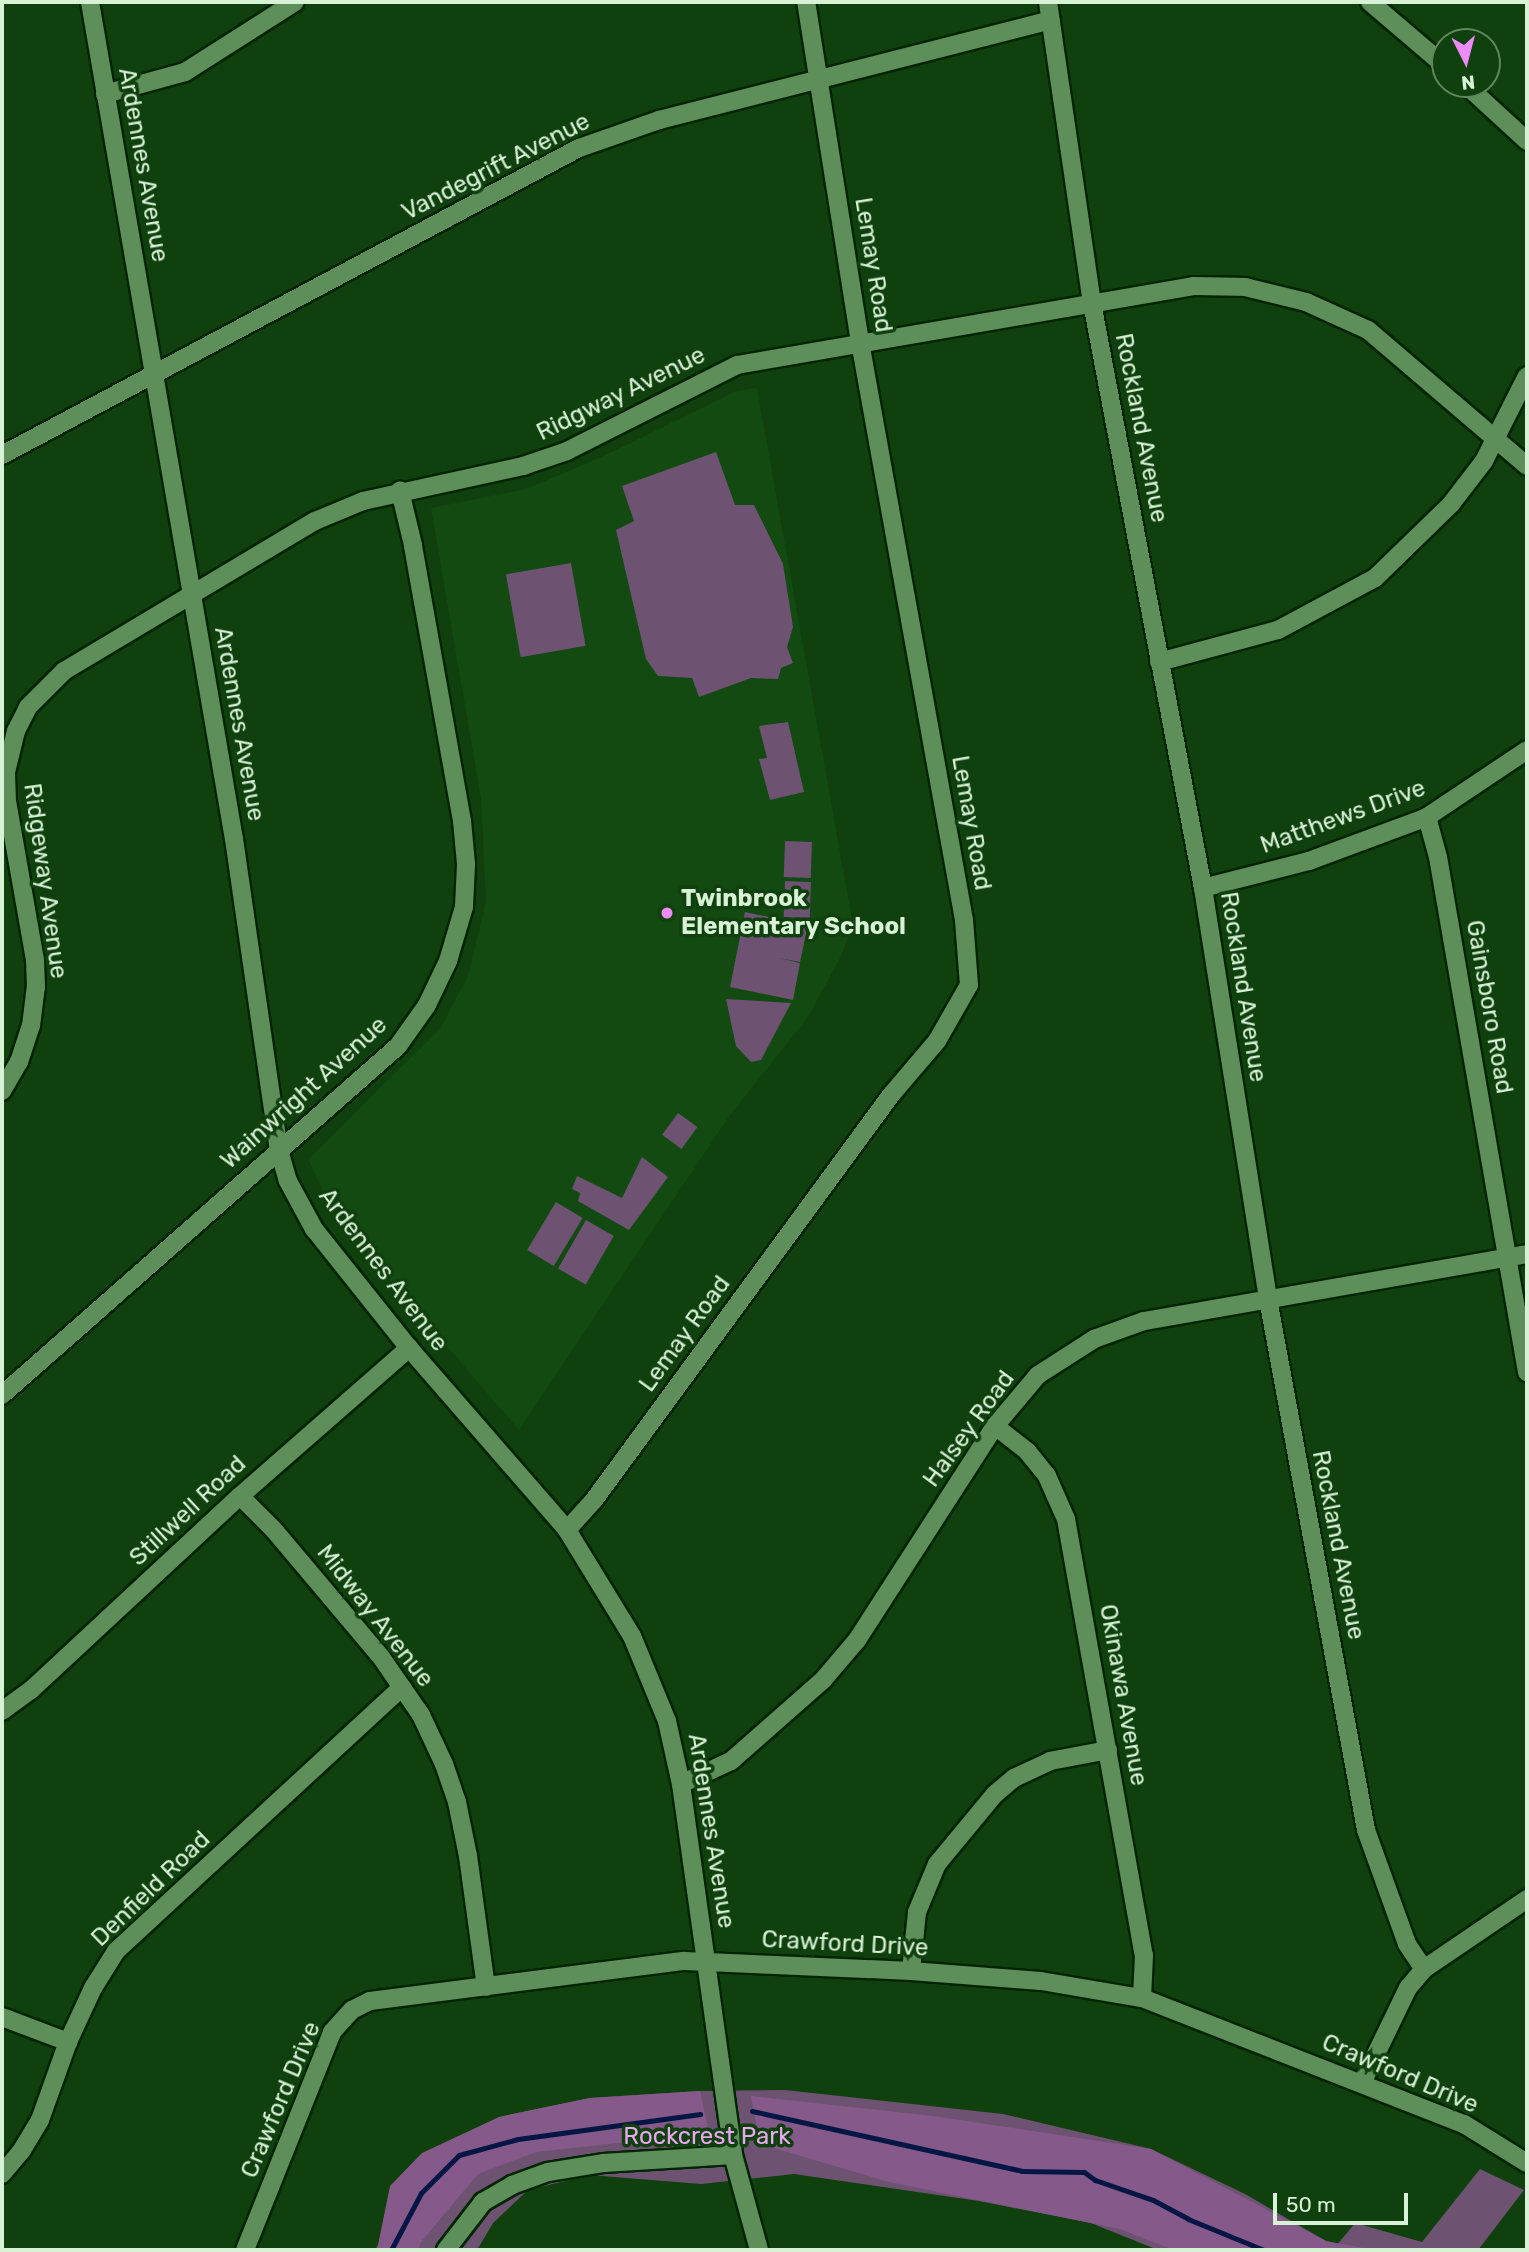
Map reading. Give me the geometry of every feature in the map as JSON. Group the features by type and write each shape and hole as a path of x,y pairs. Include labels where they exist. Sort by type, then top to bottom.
{"street":[{"name":"Ardennes Avenue","path":"90,2 234,839 279,1150 288,1181 314,1229 410,1348 567,1530 632,1636 667,1721 681,1784 733,2155 760,2250"},
{"path":"105,94 185,72 295,2"},
{"name":"Lemay Road","path":"567,1530 594,1500 891,1095 937,1041 969,985 964,920 860,342 806,2"},
{"name":"Rockland Avenue","path":"1048,2 1092,303 1203,888 1268,1299 1366,1830 1407,1944 1424,1969"},
{"path":"1370,2 1431,54"},
{"name":"Vandegrift Avenue","path":"2,455 579,148 659,120 1050,20"},
{"path":"1480,98 1527,141"},
{"name":"Ridgway Avenue","path":"192,594 315,521 363,501 523,466 567,451 737,365 1193,286 1245,287 1306,302 1368,330 1527,466"},
{"path":"1159,662 1278,630 1375,578 1451,504 1484,461 1527,376"},
{"name":"Wainwright Avenue","path":"2,1395 398,1046 427,1005 448,961 464,907 466,864 461,821 413,545 400,491"},
{"name":"Ridgeway Avenue","path":"2,1091 19,1062 31,1026 36,988 35,960 8,802 6,772 16,731 28,708 64,671 192,594"},
{"name":"Matthews Drive","path":"1203,888 1309,861 1427,817 1527,750"},
{"name":"Gainsboro Road","path":"1427,817 1438,857 1527,1372"},
{"path":"2,1054 19,1062"},
{"name":"Halsey Road","path":"681,1784 731,1760 823,1680 856,1640 995,1426 1038,1375 1094,1339 1144,1321 1527,1254"},
{"name":"Stillwell Road","path":"2,1711 31,1690 240,1496 410,1348"},
{"name":"Okinawa Avenue","path":"995,1426 1027,1451 1047,1476 1066,1519 1144,1955 1142,1998"},
{"name":"Midway Avenue","path":"240,1496 274,1530 402,1687 421,1715 444,1764 457,1802 468,1856 485,1987"},
{"name":"Denfield Road","path":"2,2174 22,2150 40,2120 68,2042 93,1988 116,1951 402,1687"},
{"path":"911,1971 917,1912 937,1864 995,1794 1014,1778 1050,1760 1108,1750"},
{"path":"1362,2083 1408,1987 1424,1969 1527,1899"},
{"name":"Crawford Drive","path":"245,2250 332,2032 352,2010 370,2001 684,1961 911,1971 1041,1981 1142,1998 1464,2124 1527,2163"},
{"path":"2,2017 68,2042"},
{"path":"447,2250 483,2202 512,2185 548,2172 604,2163 733,2155"}],"shaded area":[{"name":"Twinbrook Elementary School","path":"757,388 853,925 840,958 808,1017 728,1118 519,1430 336,1218 308,1159 440,1029 468,976 486,901 481,799 431,508 526,489 604,456 736,391"},
{"path":"700,2091 709,2133 536,2152 478,2174 421,2242 418,2250 377,2250 390,2186 422,2153 499,2117 590,2098"},
{"path":"751,2096 933,2116 1151,2149 1326,2241 1374,2250 1174,2250 1120,2229 889,2182 760,2144"}],"green space":[{"path":"716,452 735,505 754,505 783,564 793,627 787,647 793,663 781,668 778,679 751,678 699,697 692,678 658,676 646,659 616,530 634,521 622,486"},
{"path":"571,563 586,646 521,657 506,574"},
{"path":"788,722 804,792 770,800 759,759 767,758 759,726"},
{"path":"785,841 812,842 811,878 784,877"},
{"path":"785,881 811,882 810,918 784,917"},
{"path":"745,912 808,925 800,962 779,958 800,963 793,1000 730,987"},
{"path":"726,999 791,1003 761,1060 751,1062 736,1046"},
{"path":"678,1113 697,1127 682,1149 662,1135"},
{"path":"642,1157 668,1177 629,1230 578,1201 580,1193 572,1189 577,1176 622,1198"},
{"path":"556,1202 583,1218 554,1266 527,1250"},
{"path":"586,1220 614,1236 586,1284 558,1268"},
{"name":"Rockcrest Park","path":"785,2090 1003,2114 1151,2149 1245,2194 1326,2241 1328,2250 1158,2250 1091,2223 979,2201 794,2174 701,2184 590,2175 528,2190 493,2223 477,2250 375,2250 413,2181 499,2117 590,2098 700,2091"},
{"path":"1480,2169 1524,2190 1478,2250 1338,2250 1337,2245 1355,2223 1422,2242"}],"waterway":[{"path":"752,2111 1022,2171 1084,2172 1095,2180 1153,2200 1188,2219 1264,2250"},
{"path":"391,2250 421,2193 459,2155 518,2139 700,2114"}],"place":[{"name":"Twinbrook Elementary School","path":"667,913"}]}
